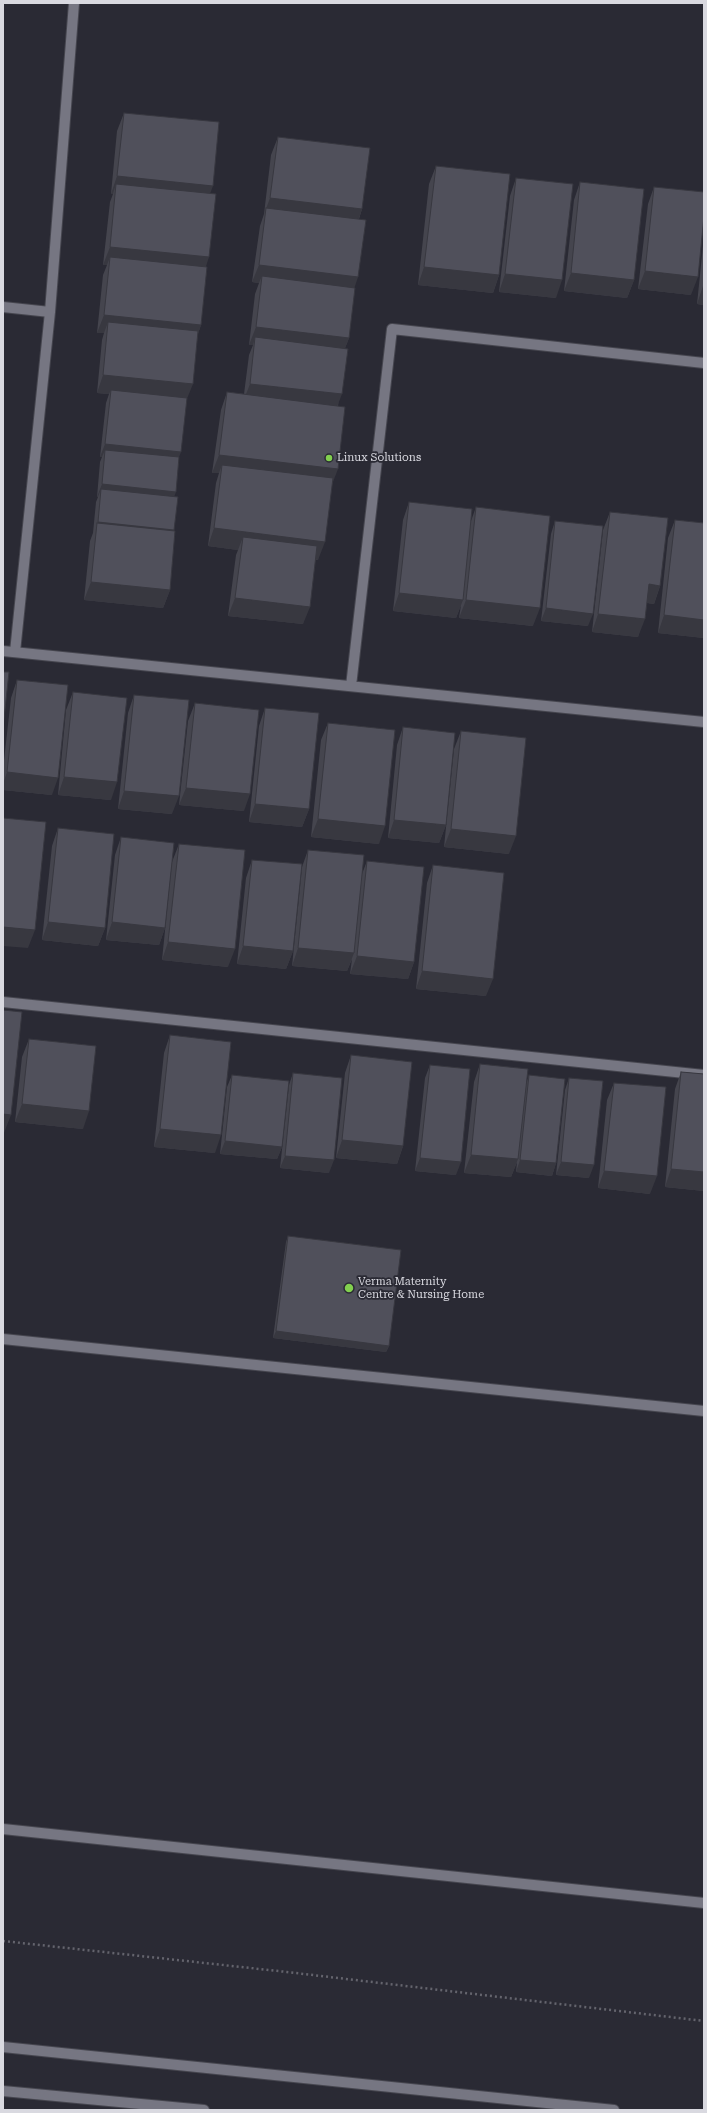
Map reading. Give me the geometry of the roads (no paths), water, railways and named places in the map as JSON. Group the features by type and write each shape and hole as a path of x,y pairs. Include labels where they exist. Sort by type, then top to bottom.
{"street":[{"path":"15,652 50,312 74,3"},
{"path":"3,307 50,312"},
{"path":"351,686 392,329 704,363"},
{"path":"3,651 704,722"},
{"path":"3,1002 704,1075"},
{"path":"3,1339 704,1411"},
{"path":"3,1829 704,1903"},
{"path":"3,2047 614,2110"},
{"path":"3,2091 204,2110"}],"place":[{"name":"Linux Solutions","path":"329,458"},
{"name":"Verma Maternity Centre & Nursing Home","path":"349,1288"}]}
